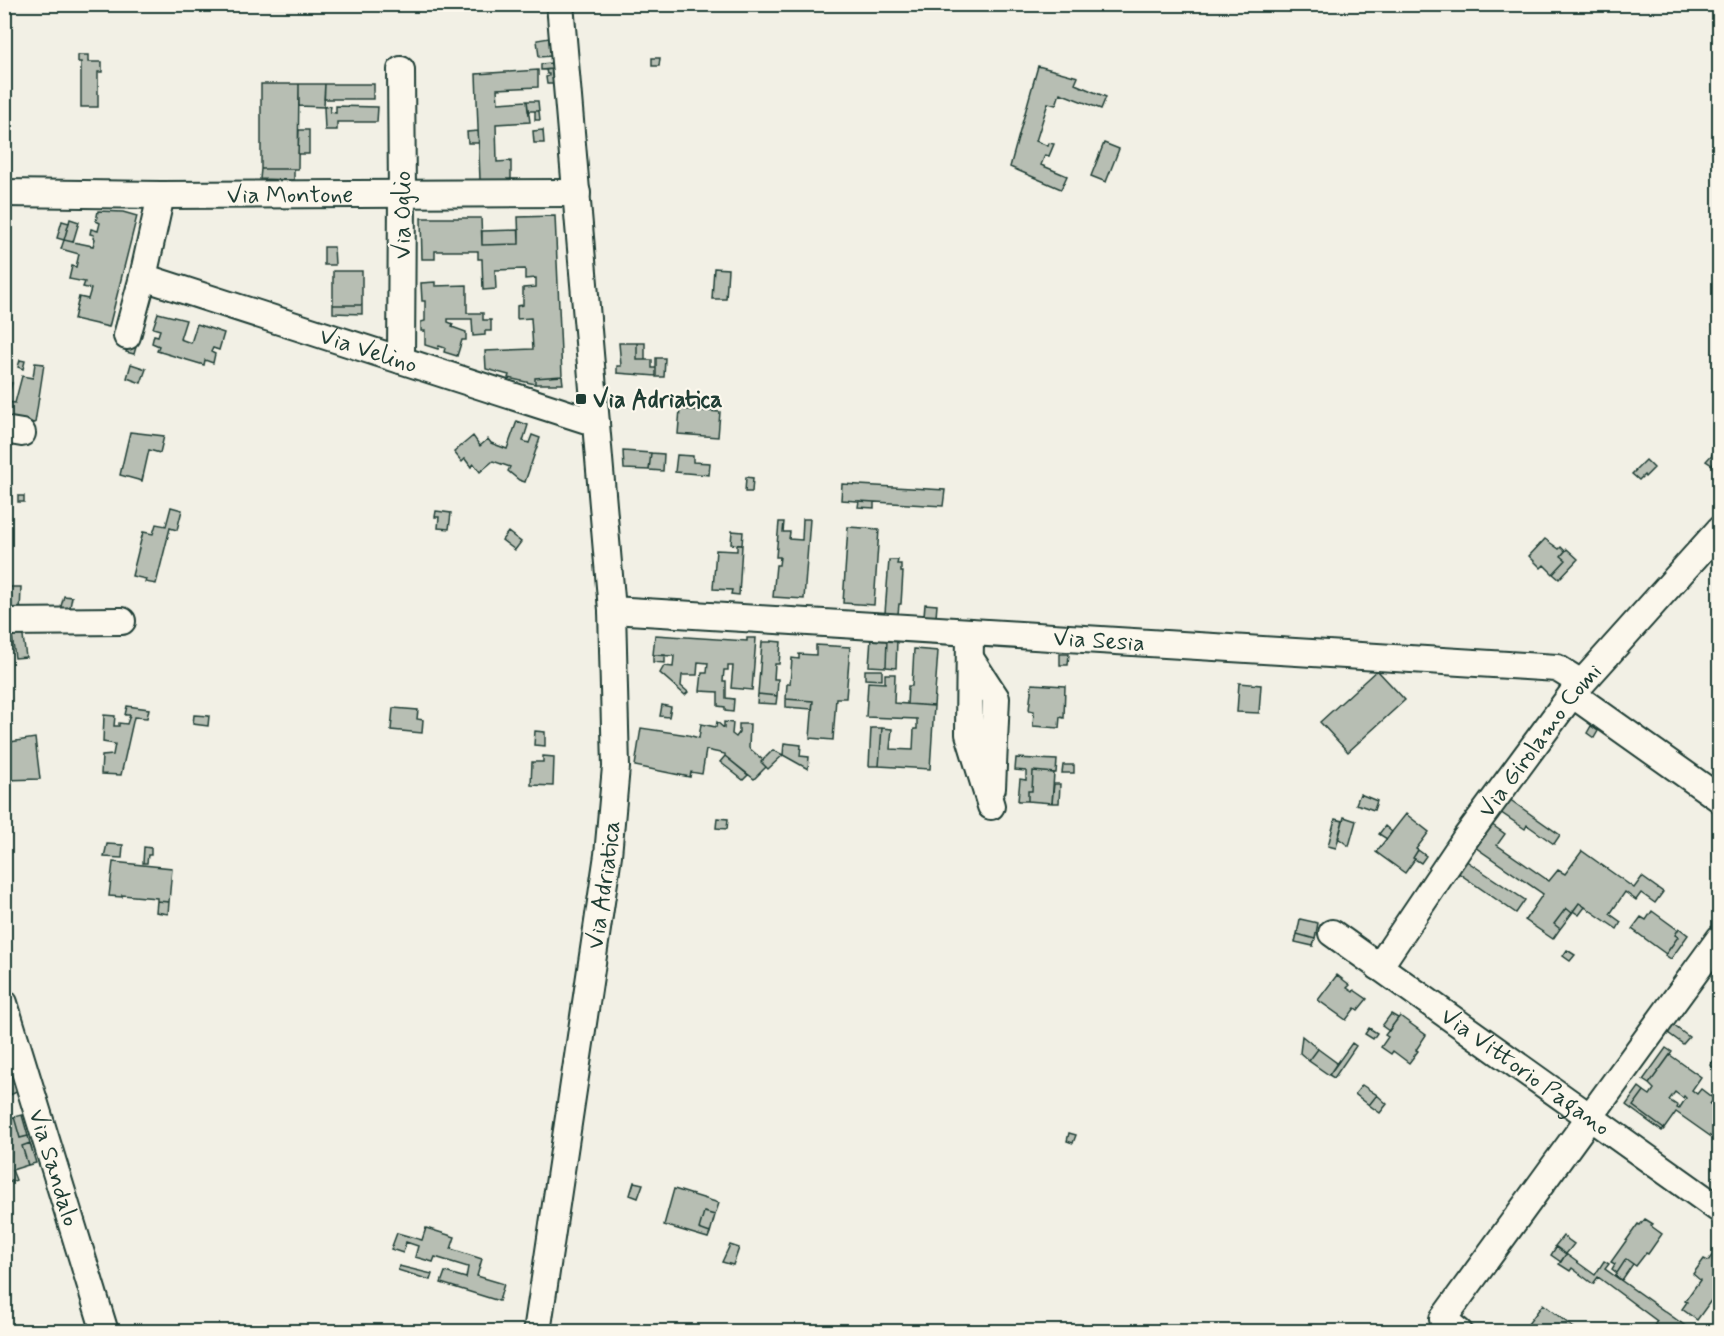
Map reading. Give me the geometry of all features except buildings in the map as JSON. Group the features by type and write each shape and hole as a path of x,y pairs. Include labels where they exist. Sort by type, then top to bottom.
{"street":[{"name":"Via Adriatica","path":"537,1332 608,855 616,767 612,610 560,4"},
{"name":"Via Oglio","path":"401,70 401,360"},
{"name":"Via Montone","path":"4,193 161,195 577,193"},
{"path":"126,336 161,195"},
{"name":"Via Velino","path":"142,277 596,423"},
{"name":"Via Girolamo Comi","path":"1379,967 1465,839 1576,689 1719,529"},
{"name":"Via Sesia","path":"612,610 1557,668 1576,689 1719,799"},
{"path":"4,622 122,621"},
{"path":"970,632 970,658"},
{"name":"Via Vittorio Pagano","path":"1332,933 1719,1210"},
{"path":"1451,1325 1589,1117 1719,938"},
{"name":"Via Sandalo","path":"4,1003 105,1332"}],"place":[{"name":"Via Adriatica","path":"581,399"}]}
